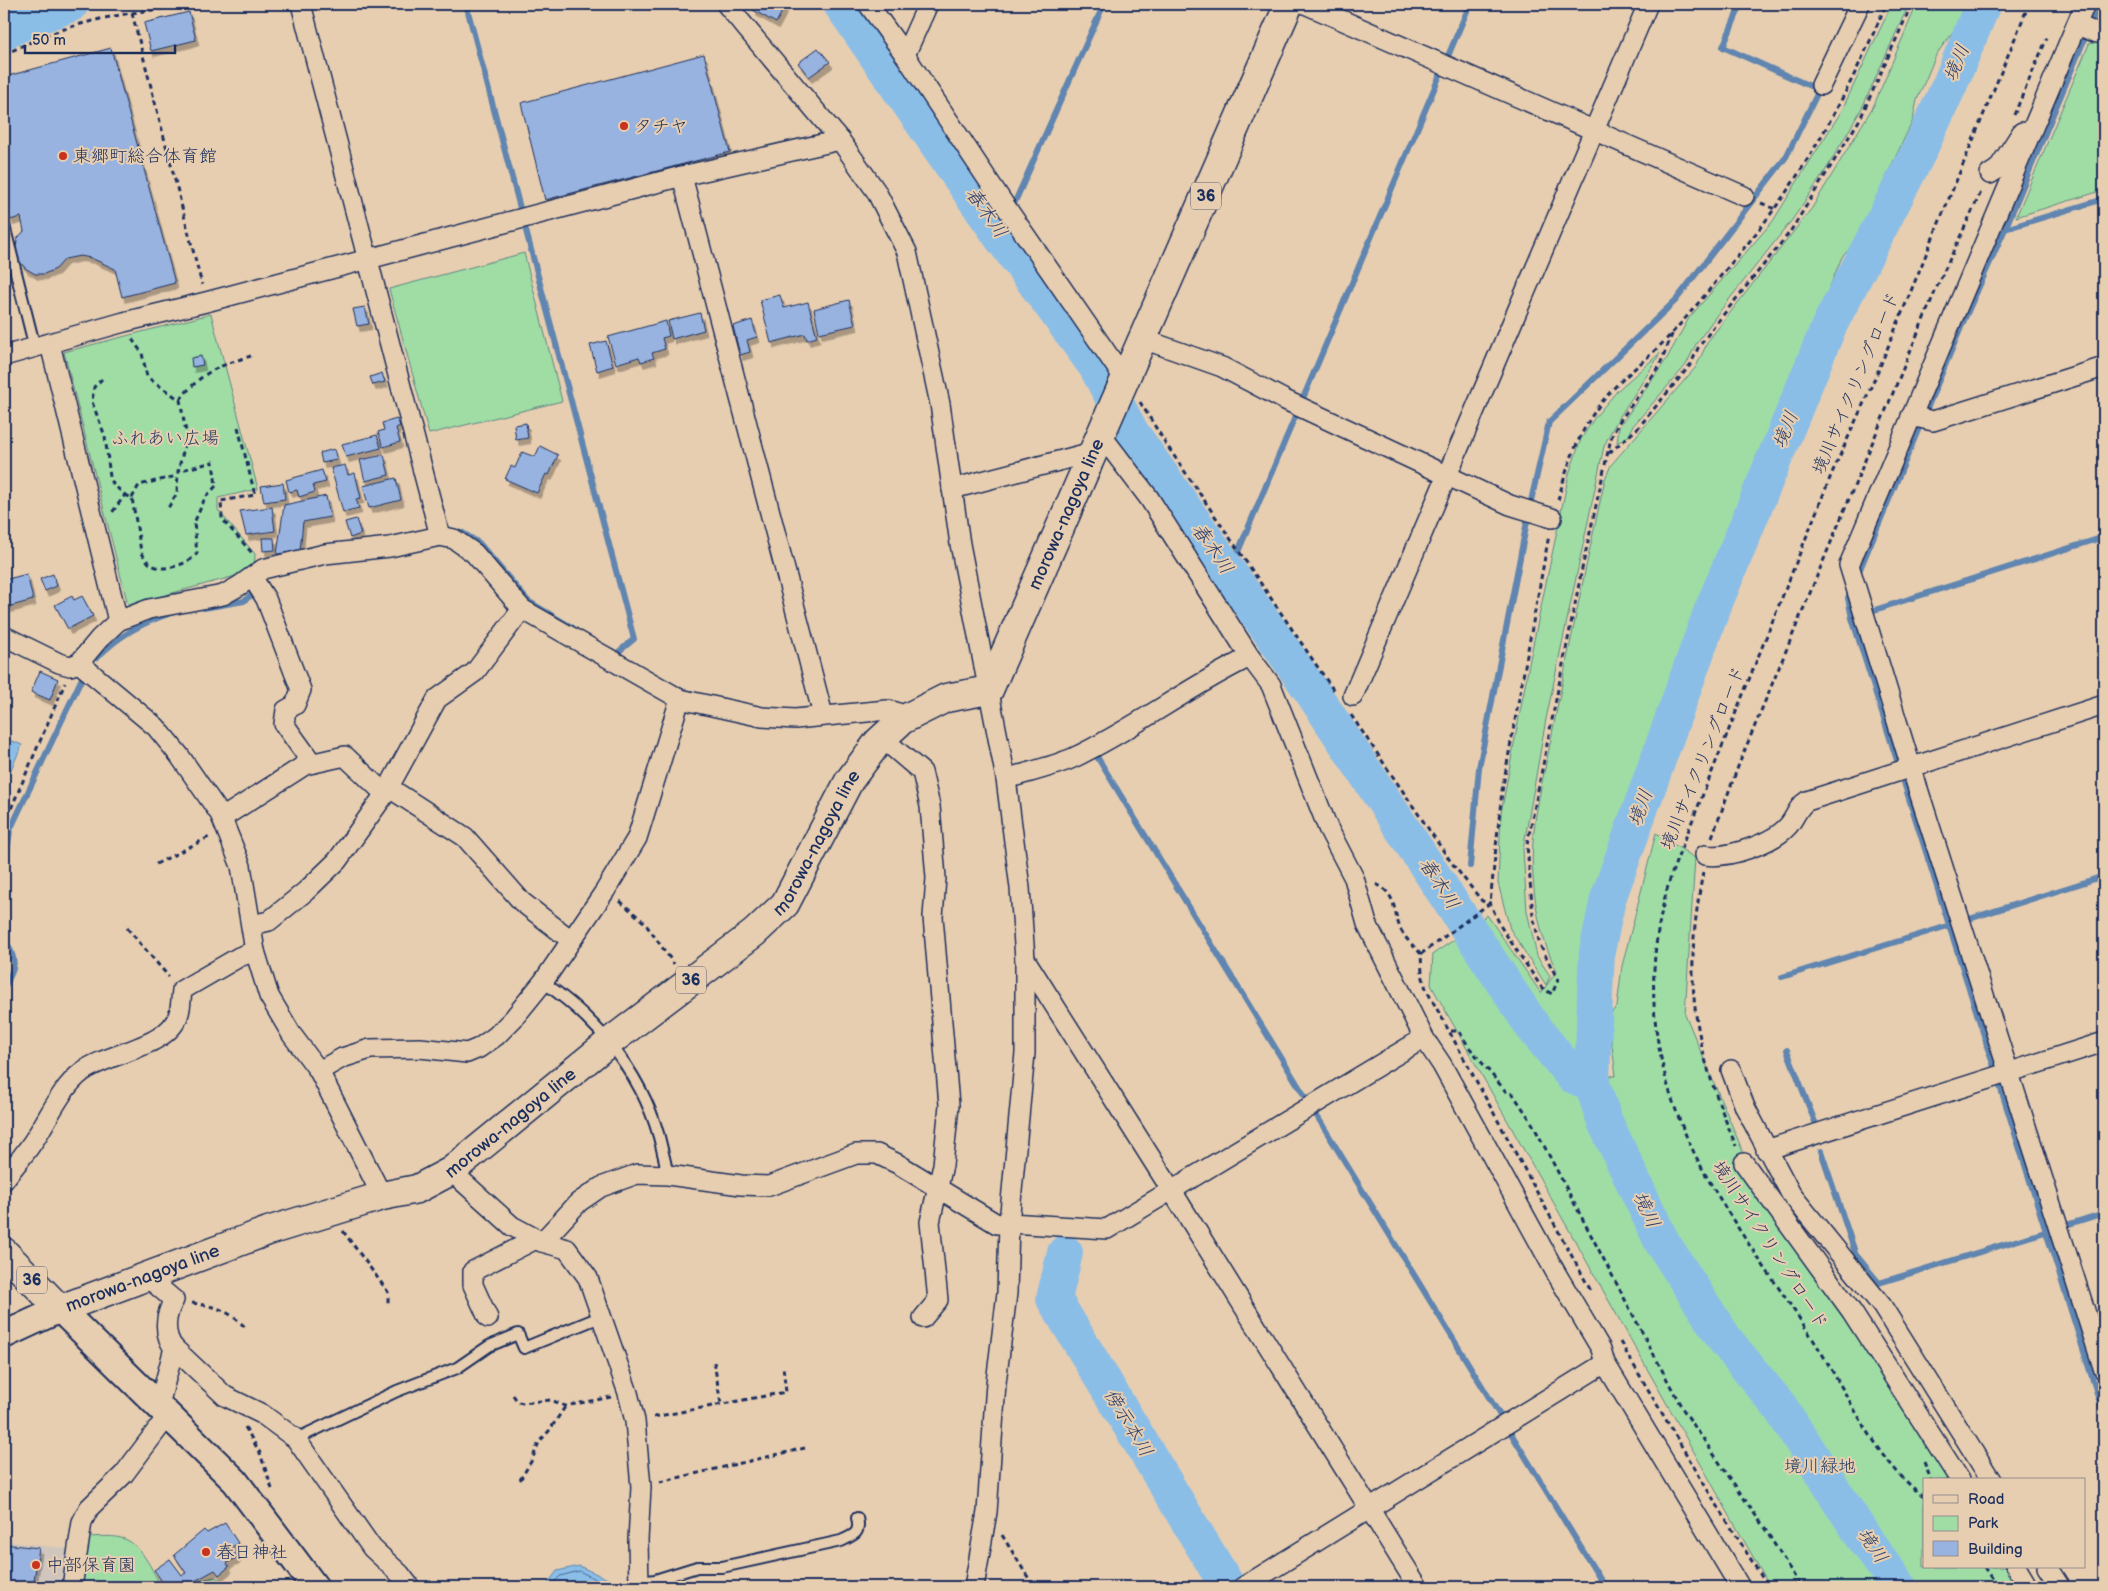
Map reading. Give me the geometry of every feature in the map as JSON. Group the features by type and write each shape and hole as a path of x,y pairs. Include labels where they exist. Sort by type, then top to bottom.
{"main road":[{"name":"morowa-nagoya line","path":"4,1252 60,1309 147,1278 268,1231 382,1196 417,1189 451,1171 610,1042 754,933 786,904 849,781 882,738 902,720 946,698 989,690 1290,4"}],"street":[{"path":"301,4 440,536"},
{"path":"726,4 840,140 876,190 907,252 940,404 960,544 1006,779 1020,888 1025,959 1025,1053 1009,1223 1007,1293 996,1383 987,1512 974,1587"},
{"path":"868,4 905,55 1124,385"},
{"path":"905,55 928,4"},
{"path":"1305,4 1596,129 1744,196"},
{"path":"1353,696 1648,4"},
{"path":"1821,84 1860,4"},
{"path":"2085,4 1911,416 1850,566 1911,768 2104,1370"},
{"path":"2077,25 2097,33 2104,31"},
{"path":"1990,174 1998,170 2028,124 2041,109"},
{"path":"4,356 124,322 682,176 840,140"},
{"path":"682,176 823,715"},
{"path":"1143,339 1222,367 1285,400 1510,505 1552,518"},
{"path":"42,346 95,527 118,621"},
{"path":"1911,416 1932,421 2104,367"},
{"path":"952,490 1085,454 1100,440 1164,520 1250,657 1271,685 1328,828 1354,878 1367,924 1424,1038 1442,1065 1556,1273 1601,1349 1605,1363 1740,1587"},
{"path":"75,664 118,621 149,609 223,595 258,573 325,554 390,547 440,536 454,539 474,553 522,609 680,699 762,716 795,719 887,710 896,712 902,720"},
{"path":"258,573 301,690 295,705 286,710 284,724 312,763"},
{"path":"252,925 268,921 306,892 330,867 362,829 386,791 437,699 474,672 522,609"},
{"path":"4,636 60,664 75,664 156,727 179,755 224,823 241,866 255,951 269,996 292,1034 319,1071 382,1196"},
{"path":"1006,779 1073,758 1140,722 1216,674 1250,657"},
{"path":"319,1071 342,1058 370,1049 420,1048 458,1054 479,1048 496,1036 513,1019 543,982 605,891 637,838 680,699"},
{"path":"1705,855 1717,857 1733,854 1775,837 1788,826 1801,805 1807,801 2104,706"},
{"path":"882,738 922,772 930,806 936,878 934,917 949,1105 943,1164 930,1222 938,1300 923,1318"},
{"path":"224,823 305,765 345,756 386,791 465,837 522,902 571,940"},
{"path":"4,1180 34,1140 65,1092 81,1073 103,1060 147,1044 168,1032 179,1014 182,990 239,957 255,951"},
{"path":"1025,959 1172,1191 1418,1587"},
{"path":"488,1318 473,1285 473,1271 539,1240 579,1202 601,1187 637,1174 667,1175 741,1185 769,1186 856,1154 877,1154 898,1164 997,1224 1009,1223 1107,1229 1424,1038"},
{"path":"1766,1150 2104,1042"},
{"path":"1731,1070 1745,1107 1766,1150 1791,1194 1882,1306 1990,1478"},
{"path":"1744,1163 1852,1312 1959,1478"},
{"path":"451,1171 512,1226 539,1240 567,1249 588,1278 628,1393 635,1421 641,1487 639,1585"},
{"path":"147,1278 174,1300 167,1312 167,1339 174,1348 224,1396 262,1414 296,1439 372,1548 400,1574 410,1587"},
{"path":"4,1334 60,1309 236,1481 315,1587"},
{"path":"72,1587 82,1522 89,1508 124,1474 164,1409 174,1348"},
{"path":"1243,1587 1605,1363"},
{"path":"2017,1568 2028,1587"},
{"path":"2048,1568 2060,1587"}],"lane":[{"path":"4,225 42,346"},
{"path":"543,982 570,1001 610,1042 649,1106 657,1124 667,1175"},
{"path":"296,1439 397,1391 457,1368 489,1346 518,1334 524,1348 600,1317"},
{"path":"639,1585 697,1567 722,1567 842,1541 858,1533 860,1528 857,1518"}],"path":[{"path":"4,55 36,38 76,24 156,9 228,4"},
{"path":"1421,954 1490,904 1503,782 1552,518 1572,454 1584,427 1606,397 1673,332 1757,231 1802,168 1831,119 1886,4"},
{"path":"1609,454 1638,428 1691,364 1698,348 1715,325 1790,232 1860,120 1912,4"},
{"name":"境川サイクリングロード","path":"1923,1495 1911,1488 1869,1432 1793,1306 1719,1199 1689,1140 1670,1100 1659,1056 1653,1011 1656,953 1668,886 1689,829 1832,473 1876,376 2029,4"},
{"path":"132,13 206,302"},
{"path":"1552,970 1540,945 1532,916 1527,845 1583,564 1609,454 1611,438 1619,422 1659,367 1673,332"},
{"path":"131,338 142,353 147,377 180,400 187,437 178,471 177,492 168,508"},
{"path":"180,400 202,375 219,366 251,356"},
{"path":"102,379 94,387 92,402 105,436 110,477 113,484 125,496 132,498"},
{"path":"238,427 255,495 221,501 222,519 258,573"},
{"path":"178,471 213,462 216,486 205,498 194,523 197,553 190,561 160,568 153,566 140,551 132,498 140,485 178,476"},
{"path":"95,527 104,522 125,496"},
{"path":"4,825 67,678 75,664"},
{"path":"156,864 224,823"},
{"path":"1354,878 1369,881 1386,889 1394,901 1402,931 1421,954 1422,974 1426,989 1451,1031 1458,1048 1595,1298"},
{"path":"605,891 612,894 644,922 688,983"},
{"path":"127,928 182,990"},
{"path":"1451,1031 1459,1031 1469,1047 1507,1093 1513,1094 1532,1121 1682,1408 1765,1529 1801,1587"},
{"path":"329,1212 388,1292 388,1303"},
{"path":"174,1300 220,1308 232,1314 246,1328"},
{"path":"1620,1340 1704,1484 1768,1587"},
{"path":"714,1362 721,1404"},
{"path":"635,1421 786,1392 783,1367"},
{"path":"513,1395 518,1402 552,1400 565,1406 628,1393"},
{"path":"235,1401 239,1417 260,1453 278,1510 268,1523"},
{"path":"520,1480 532,1460 539,1442 549,1431 565,1406"},
{"path":"641,1487 805,1448"},
{"path":"987,1512 1034,1587"},
{"path":"1985,1568 1997,1587"}],"shaded area":[{"name":"中部保育園","path":"4,1541 70,1549 64,1587 4,1587"}],"green space":[{"path":"1892,4 1909,4 1862,108 1824,173 1792,220 1716,316 1696,344 1686,365 1632,427 1630,435 1617,443 1619,427 1666,360 1689,318 1773,221 1841,112"},
{"path":"1917,4 1967,4 1959,23 1936,55 1917,100 1913,120 1855,243 1842,257 1775,419 1756,457 1754,480 1744,511 1710,587 1656,723 1596,898 1582,1004 1587,1033 1584,1055 1567,1062 1473,926 1487,915 1541,993 1557,971 1543,937 1535,902 1532,859 1535,823 1571,638 1605,479 1611,465 1696,367 1708,341 1812,208 1874,105"},
{"path":"2104,40 2104,190 2016,217 2089,44"},
{"path":"524,253 562,401 429,434 389,289"},
{"name":"ふれあい広場","path":"211,314 258,489 218,498 218,510 255,554 254,571 128,605 64,352"},
{"path":"1660,353 1604,446 1546,719 1523,850 1527,911 1537,956 1550,976 1546,985 1510,929 1498,883 1501,813 1530,659 1569,474 1581,439 1595,417 1618,390"},
{"name":"境川緑地","path":"1656,833 1695,858 1685,1014 1746,1159 1952,1478 1923,1478 1923,1568 2010,1568 2022,1587 1770,1587 1431,985 1433,954 1460,936 1555,1072 1616,1076 1608,1016 1617,1007 1622,966"},
{"path":"86,1537 112,1537 128,1541 140,1551 162,1587 78,1587"},
{"path":"214,1577 227,1582 230,1587 192,1587 202,1580"}],"water":[{"path":"4,738 22,745 4,785"},
{"path":"579,1566 610,1580 620,1587 545,1587 557,1571"}],"building":[{"path":"756,4 786,4 776,23 753,10"},
{"path":"189,12 196,40 151,51 144,23"},
{"path":"111,48 175,283 122,297 115,269 91,258 80,256 65,259 56,269 44,274 35,274 25,268 18,259 16,249 17,239 24,231 21,217 10,220 4,194 4,77"},
{"path":"818,48 830,62 809,77 798,63"},
{"path":"704,54 730,152 545,200 521,103"},
{"path":"780,295 784,308 808,302 817,337 807,340 805,334 771,343 760,300"},
{"path":"849,300 855,325 819,333 814,309"},
{"path":"365,307 369,324 357,326 353,309"},
{"path":"700,313 704,330 672,339 668,321"},
{"path":"752,320 757,337 747,340 750,352 740,355 733,326"},
{"path":"666,321 669,336 662,338 665,349 652,353 654,358 641,362 639,357 616,364 608,337"},
{"path":"606,341 613,366 597,371 590,345"},
{"path":"201,356 203,365 192,367 191,358"},
{"path":"382,373 385,382 373,385 370,377"},
{"path":"397,419 400,426 396,428 400,442 383,447 378,432 384,430 382,423"},
{"path":"526,423 528,438 516,440 514,425"},
{"path":"377,435 381,448 346,457 342,444"},
{"path":"540,446 558,455 549,475 546,474 537,493 505,479 511,466 515,468 522,452 535,457"},
{"path":"334,449 337,460 322,463 320,453"},
{"path":"384,455 389,475 365,481 360,460"},
{"path":"345,465 348,475 355,473 361,498 356,499 359,508 343,512 331,468"},
{"path":"322,470 326,482 313,485 315,492 299,497 297,490 289,492 286,480"},
{"path":"396,478 401,500 369,508 363,486"},
{"path":"283,483 285,499 264,502 261,486"},
{"path":"326,496 330,517 303,522 300,551 277,554 284,505"},
{"path":"272,507 275,531 246,535 240,511"},
{"path":"356,519 361,534 350,538 345,522"},
{"path":"262,538 274,538 275,550 263,551"},
{"path":"27,574 33,600 4,608 4,580"},
{"path":"53,574 57,586 45,591 40,579"},
{"path":"72,596 74,600 82,596 93,616 68,629 55,605"},
{"path":"40,671 58,679 50,700 31,692"},
{"name":"春日神社","path":"225,1523 238,1543 231,1548 238,1557 227,1563 229,1567 219,1575 215,1570 184,1587 166,1587 154,1570 170,1559 182,1575 186,1573 174,1555 204,1530 207,1533"},
{"path":"4,1544 39,1548 33,1587 4,1587"}],"waterway":[{"name":"春木川","path":"4,32 30,19 71,4"},
{"path":"466,4 634,639 616,654 612,651"},
{"name":"春木川","path":"841,4 1000,235 1096,366 1131,432 1315,696 1533,1027 1572,1075 1592,1084"},
{"path":"1000,235 1104,4"},
{"path":"1229,573 1470,4"},
{"path":"1470,866 1479,768 1531,501 1549,422 1676,300 1786,157 1819,90 1723,47 1741,4"},
{"name":"境川","path":"1899,1587 1864,1538 1780,1407 1726,1341 1662,1242 1605,1122 1592,1084 1597,951 1608,899 1710,615 1829,326 1918,153 1950,84 1983,4"},
{"path":"1857,576 2099,4"},
{"path":"2005,229 2104,199"},
{"path":"463,533 479,543 528,601 573,628"},
{"path":"1865,613 2104,537"},
{"path":"1851,590 1848,598 1852,618 2104,1415"},
{"path":"204,608 244,601 255,592"},
{"path":"97,658 132,631 172,613"},
{"path":"4,877 10,830 82,678"},
{"path":"1096,755 1605,1587"},
{"path":"1963,921 2104,876"},
{"path":"1782,977 1951,925"},
{"path":"4,937 14,963 4,988"},
{"path":"1787,1050 1815,1122"},
{"path":"1821,1151 1856,1255 1879,1283 2048,1231"},
{"path":"2060,1227 2104,1213"},
{"name":"傍示本川","path":"1065,1253 1054,1299 1228,1587"}],"place":[{"name":"タチヤ","path":"624,126"},
{"name":"東郷町総合体育館","path":"63,156"},
{"name":"春日神社","path":"206,1552"},
{"name":"中部保育園","path":"36,1565"}]}
